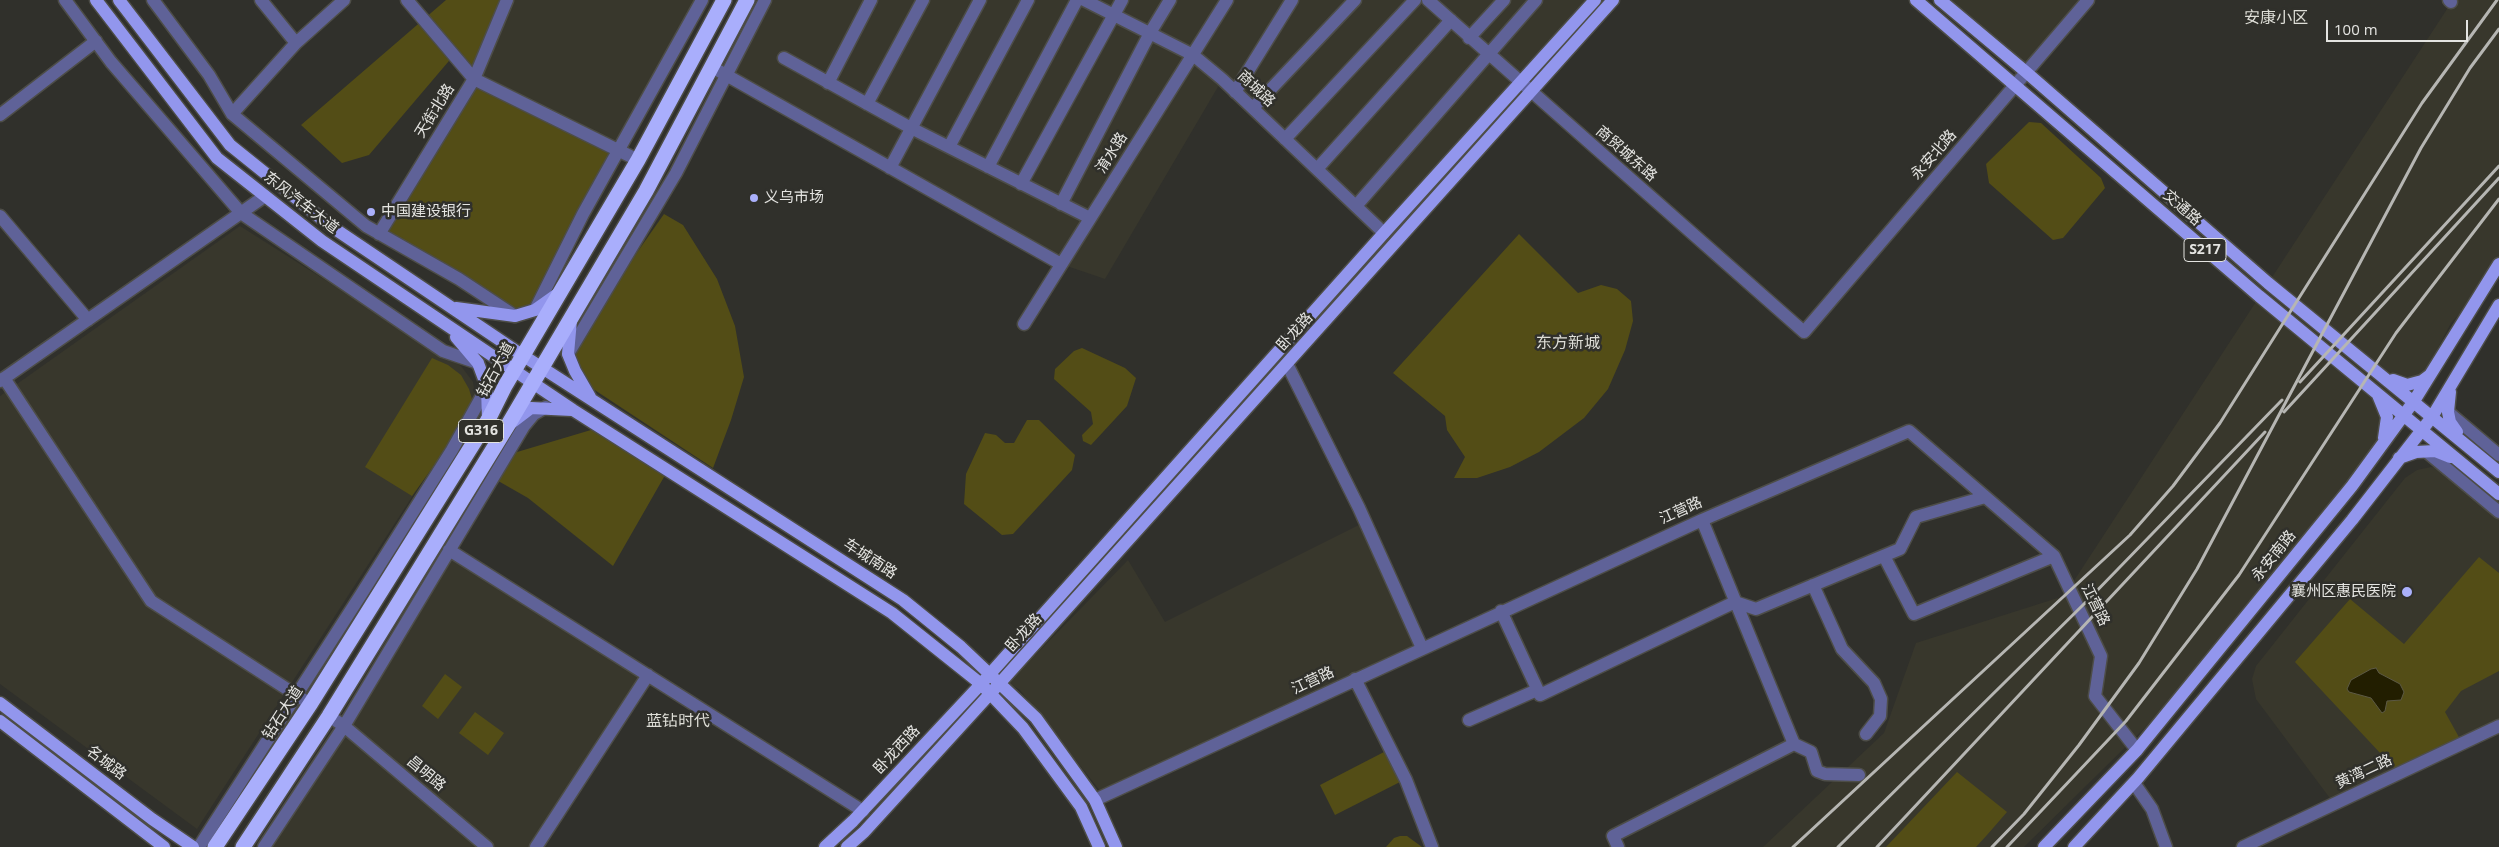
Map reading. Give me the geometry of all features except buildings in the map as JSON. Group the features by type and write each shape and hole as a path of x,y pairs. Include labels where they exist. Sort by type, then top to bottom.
{"highway":[{"name":"钻石大道","path":"215,847 311,703 488,420 514,371 638,160 724,0"},
{"name":"G316","path":"243,847 328,716 508,425 643,196 746,0"}],"main road":[{"name":"东风汽车大道","path":"96,0 217,158 322,241 532,383"},
{"name":"东风汽车大道","path":"119,0 230,145 332,227 523,356 542,366"},
{"name":"卧龙路","path":"990,674 1595,0"},
{"name":"卧龙路","path":"990,687 1288,364 1613,0"},
{"name":"交通路","path":"1916,0 2259,296 2499,494"},
{"name":"交通路","path":"1940,0 2026,72 2268,283 2499,472"},
{"name":"永安南路","path":"2044,847 2137,750 2352,486 2414,401 2499,264"},
{"path":"451,307 515,316 535,310 563,290"},
{"path":"2074,847 2134,783 2346,527 2432,417 2499,305"},
{"path":"571,317 568,354 592,401"},
{"path":"444,324 478,363 487,387 488,420"},
{"name":"车城南路","path":"542,366 592,401 903,600 990,674 990,687 1023,728 1081,807 1099,847"},
{"path":"2386,378 2407,385 2422,381 2430,375"},
{"name":"车城南路","path":"532,383 892,613 990,687 1036,718 1095,800 1116,847"},
{"path":"2450,386 2448,412 2450,422 2468,446"},
{"path":"2377,393 2387,417 2387,432 2383,443"},
{"path":"508,425 531,408 546,407 573,410"},
{"path":"2399,458 2416,452 2435,451 2458,459"},
{"name":"卧龙西路","path":"825,847 990,687"},
{"name":"卧龙西路","path":"847,847 864,832 990,687"},
{"name":"名城路","path":"0,703 152,819 193,847"},
{"name":"名城路","path":"0,721 164,847"}],"street":[{"path":"65,0 96,41 241,213 443,351 478,363"},
{"path":"153,0 209,75 232,114 359,220 379,234 459,279 515,316"},
{"path":"261,0 296,43"},
{"path":"232,114 296,43 344,0"},
{"path":"407,0 474,78 638,160"},
{"name":"天街北路","path":"379,234 474,78 506,0"},
{"path":"535,310 617,150 702,0"},
{"path":"568,354 670,183 765,0"},
{"path":"828,83 872,0"},
{"path":"868,104 923,0"},
{"path":"890,168 980,0"},
{"path":"949,147 1028,0"},
{"path":"988,167 1077,0"},
{"name":"商城路","path":"1084,0 1193,55 1253,108 1384,233"},
{"path":"1021,184 1122,0"},
{"path":"1061,204 1150,33 1170,0"},
{"name":"淯水路","path":"1024,324 1227,0"},
{"path":"1235,92 1292,0"},
{"path":"1253,108 1356,0"},
{"path":"1285,139 1415,0"},
{"name":"商贸城东路","path":"1428,0 1804,332"},
{"path":"1469,38 1504,0"},
{"path":"1356,206 1536,0"},
{"name":"永安北路","path":"1804,332 2088,0"},
{"path":"1316,169 1451,20"},
{"path":"0,115 96,41"},
{"path":"784,58 912,128 1090,218"},
{"path":"711,65 726,76 1061,264"},
{"path":"660,75 678,86"},
{"path":"643,196 670,183"},
{"path":"265,196 2,379 150,601 297,697 311,703"},
{"path":"0,216 88,320"},
{"path":"1288,364 1358,508 1422,648"},
{"path":"199,847 372,578 452,450 487,387"},
{"path":"264,847 344,726 524,426 534,414 546,407"},
{"path":"2448,412 2499,455"},
{"name":"江营路","path":"1095,800 1501,611 1702,520 1909,430 2054,556 2102,656 2095,696 2137,750"},
{"path":"2427,452 2499,512"},
{"path":"1501,611 1540,695 1735,602 1756,609 1900,549 1916,517 1985,497"},
{"path":"1702,520 1794,744 1811,752 1818,771 1825,774 1859,776"},
{"path":"372,578 421,527"},
{"path":"450,550 863,811"},
{"path":"1884,556 1914,614 2054,556"},
{"path":"1813,585 1842,649 1874,683 1881,699 1880,716 1866,734"},
{"path":"536,847 648,675"},
{"path":"1354,679 1406,780 1432,847"},
{"path":"1469,720 1537,690"},
{"name":"昌明路","path":"328,716 344,726 487,847"},
{"name":"黄湾二路","path":"2243,847 2499,726"},
{"path":"1618,847 1613,836 1794,744"},
{"path":"2134,783 2152,809 2166,847"}],"shaded area":[{"path":"446,0 507,0 475,79 617,150 535,310 515,316 379,234 474,79 454,55 369,155 342,163 301,125"},
{"path":"507,0 702,0 617,150 474,79"},
{"path":"765,0 1595,0 1384,233 1222,80 1105,279 1061,264 725,76"},
{"path":"1940,0 2088,0 2026,72"},
{"path":"2449,0 2499,0 2499,271 2451,323 2403,415 2234,640 2024,847 1763,847 1884,733 1916,643 2064,596 2451,3"},
{"path":"2029,122 2041,123 2101,178 2105,188 2063,238 2053,240 1989,183 1986,164"},
{"path":"664,214 683,225 717,279 735,326 744,377 731,420 713,468 581,381 572,345"},
{"path":"240,226 461,366 473,382 476,398 197,829 0,684 0,396"},
{"path":"1519,234 1578,293 1601,285 1617,289 1631,301 1633,321 1625,350 1608,389 1584,418 1539,452 1510,467 1477,478 1454,478 1465,457 1447,430 1445,416 1393,373"},
{"path":"1082,348 1125,368 1136,378 1127,406 1091,445 1083,441 1082,435 1093,424 1091,412 1054,379 1055,369 1074,351"},
{"path":"432,358 448,365 461,375 469,389 475,409 412,496 365,467"},
{"path":"1027,420 1039,420 1075,455 1072,470 1013,534 1002,535 964,504 966,474 985,433 996,435 1005,443 1014,443"},
{"path":"601,427 668,470 613,566 528,498 493,478 507,455"},
{"name":"襄州区惠民医院","path":"2431,467 2438,468 2499,518 2499,721 2332,801 2256,699 2252,679 2256,666 2405,478 2417,470"},
{"path":"1361,524 1415,645 1101,792 1020,690 1008,683 1128,560 1165,622"},
{"path":"454,556 641,677 533,847 270,847"},
{"path":"2479,557 2499,573 2499,671 2461,691 2445,712 2460,739 2396,770 2295,662 2350,599 2404,644"},
{"path":"2376,668 2379,673 2400,684 2404,692 2401,700 2387,701 2385,711 2382,713 2371,698 2349,692 2347,689 2351,680"},
{"path":"445,674 462,687 438,719 422,706"},
{"path":"475,712 504,733 488,755 459,733"},
{"path":"1384,752 1400,782 1335,815 1320,785"},
{"path":"1957,772 2007,812 1976,847 1886,847"},
{"path":"1407,836 1422,847 1386,847 1394,838"}],"railway":[{"path":"1793,847 2130,535 2173,486 2220,423 2422,103 2497,0"},
{"path":"1992,847 2024,814 2079,745 2139,663 2197,569 2421,148 2470,68 2499,29"},
{"path":"2300,382 2499,166"},
{"path":"2284,412 2499,178"},
{"path":"2007,847 2126,721 2239,575 2396,333 2499,199"},
{"path":"1838,847 2085,603 2282,400"},
{"path":"1877,847 2265,432"}],"place":[{"name":"义乌市场","path":"754,198"},
{"name":"中国建设银行","path":"371,212"},
{"name":"襄州区惠民医院","path":"2407,592"}],"district":[{"name":"安康小区","path":"2276,18"},
{"name":"东方新城","path":"1568,343"},
{"name":"蓝钻时代","path":"678,721"}]}
